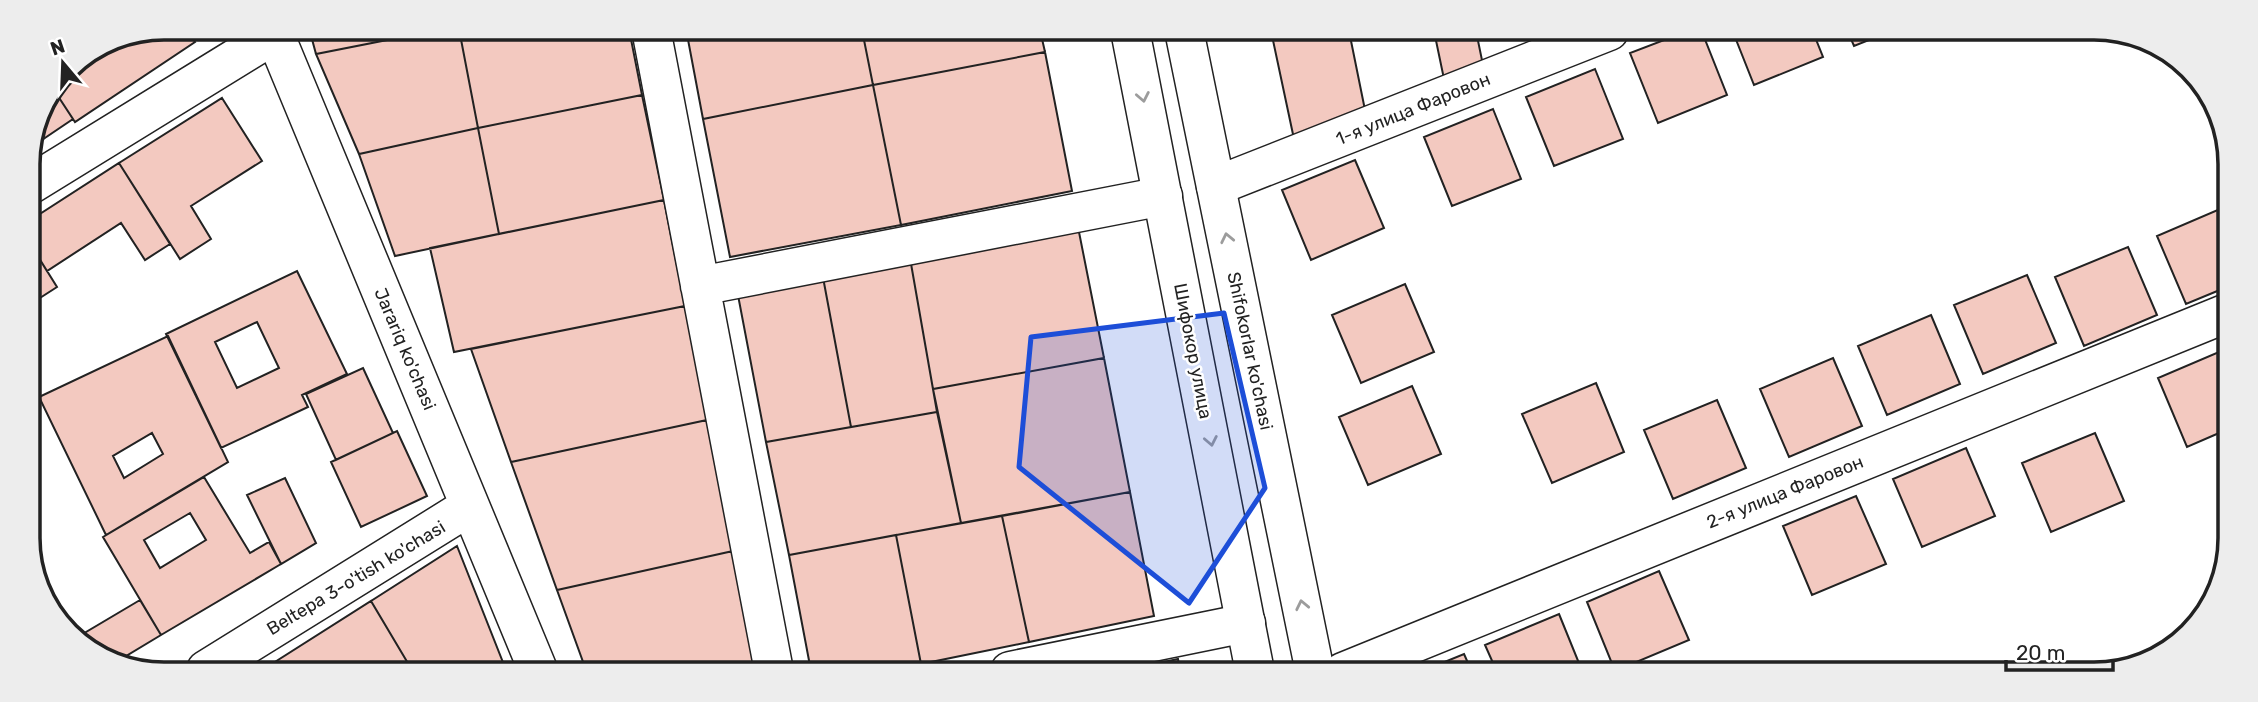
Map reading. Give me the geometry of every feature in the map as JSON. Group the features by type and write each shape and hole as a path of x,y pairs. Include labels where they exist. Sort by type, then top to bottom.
{"street":[{"path":"41,178 259,40"},
{"name":"Jarariq ko'chasi","path":"277,40 535,662"},
{"path":"653,40 772,662"},
{"name":"Шифокор улица","path":"1132,40 1253,661"},
{"name":"Shifokorlar ko'chasi","path":"1186,40 1313,661"},
{"name":"1-я улица Фаровон","path":"1216,186 1586,40"},
{"path":"700,286 1163,196"},
{"name":"2-я улица Фаровон","path":"1369,661 2218,317"},
{"name":"Beltepa 3-o'tish ko'chasi","path":"219,662 470,506"},
{"path":"1057,662 1246,623"}],"highlighted area":[{"path":"1224,313 1265,488 1189,603 1019,467 1031,337"}],"building":[{"path":"312,40 387,40 316,54"},
{"path":"387,40 461,40 478,128 359,154 316,54"},
{"path":"461,40 631,40 642,95 478,128"},
{"path":"688,40 864,40 873,85 703,119"},
{"path":"864,40 1042,40 1045,52 873,85"},
{"path":"1273,40 1351,40 1365,110 1294,139"},
{"path":"1436,40 1478,40 1483,65 1444,79"},
{"path":"1664,40 1705,40 1727,95 1658,123 1630,53"},
{"path":"1736,40 1816,40 1823,57 1754,85"},
{"path":"1851,40 1869,40 1854,46"},
{"path":"148,41 195,42 75,122 59,98 98,98 98,59 117,50"},
{"path":"1045,52 1072,191 901,225 873,85"},
{"path":"1595,69 1623,139 1554,166 1526,97"},
{"path":"873,85 901,225 730,257 703,119"},
{"path":"642,95 664,200 499,234 478,128"},
{"path":"59,98 73,119 43,139 50,117"},
{"path":"222,98 262,161 191,206 211,239 180,259 119,163"},
{"path":"1493,109 1521,179 1452,206 1424,137"},
{"path":"478,128 499,234 395,256 359,154"},
{"path":"1355,160 1384,228 1311,260 1282,190"},
{"path":"119,163 170,244 145,260 121,223 47,271 41,261 41,213"},
{"path":"664,200 685,306 454,352 430,248"},
{"path":"2218,210 2218,291 2186,304 2157,236"},
{"path":"1078,227 1104,358 933,389 910,258"},
{"path":"2128,247 2157,315 2084,346 2055,277"},
{"path":"910,258 937,412 851,427 822,272"},
{"path":"41,261 57,287 41,298"},
{"path":"297,271 347,374 302,395 308,407 221,448 166,334","holes":["257,322 279,368 237,388 215,342"]},
{"path":"822,272 851,427 766,442 737,290"},
{"path":"2027,275 2056,343 1983,374 1954,305"},
{"path":"1405,284 1434,352 1361,383 1332,315"},
{"path":"685,306 707,420 511,462 471,349"},
{"path":"1931,315 1960,384 1887,415 1858,346"},
{"path":"168,336 228,462 106,535 40,396","holes":["152,433 163,454 124,478 113,456"]},
{"path":"2218,352 2218,433 2187,447 2158,378"},
{"path":"1104,358 1130,492 961,523 933,389"},
{"path":"1833,358 1862,426 1789,457 1760,389"},
{"path":"363,368 393,433 336,460 306,394"},
{"path":"1596,383 1624,452 1552,483 1522,414"},
{"path":"1412,386 1441,454 1368,485 1339,417"},
{"path":"1717,400 1746,468 1673,499 1644,430"},
{"path":"937,412 961,523 789,555 766,442"},
{"path":"707,420 733,551 557,590 511,462"},
{"path":"397,431 427,496 361,527 331,462"},
{"path":"2095,433 2124,501 2051,532 2022,463"},
{"path":"1966,448 1995,516 1922,547 1893,479"},
{"path":"204,477 250,553 269,542 281,564 161,635 103,537","holes":["190,513 206,540 160,568 144,540"]},
{"path":"285,478 316,543 281,564 247,495"},
{"path":"1130,492 1154,616 1029,642 1002,516"},
{"path":"1856,496 1886,564 1812,595 1783,526"},
{"path":"1002,516 1029,642 933,662 921,662 896,535"},
{"path":"896,535 921,662 809,662 789,555"},
{"path":"457,546 503,662 407,662 371,601"},
{"path":"733,551 755,662 583,662 557,590"},
{"path":"1659,571 1689,640 1638,661 1611,661 1587,602"},
{"path":"140,600 161,635 126,656 102,645 85,633"},
{"path":"371,601 407,662 275,662"},
{"path":"1559,614 1578,661 1492,661 1485,645"},
{"path":"1464,654 1467,661 1446,661"}]}
